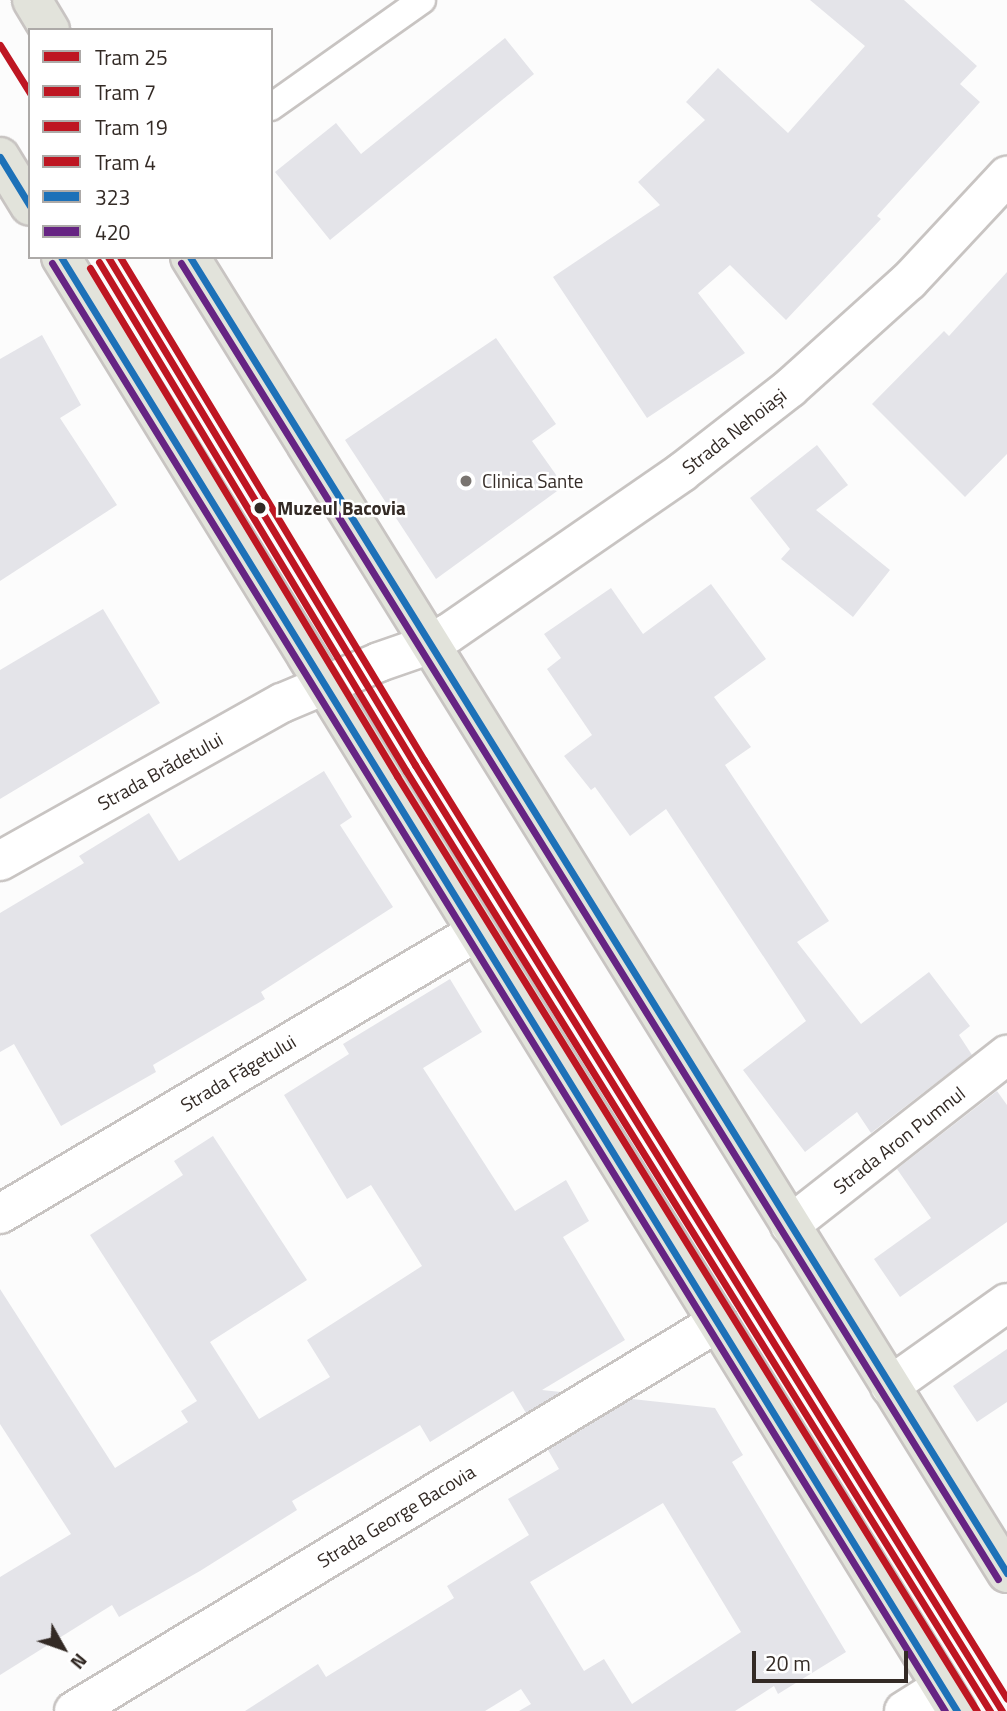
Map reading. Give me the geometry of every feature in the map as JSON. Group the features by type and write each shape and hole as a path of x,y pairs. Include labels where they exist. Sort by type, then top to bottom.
{"main road":[{"path":"32,0 49,28"},
{"path":"62,259 475,933 950,1699"},
{"path":"191,259 428,645 1007,1573"}],"street":[{"name":"Strada Nehoiași","path":"323,685 428,645 682,472 790,388 909,281 1007,176"},
{"name":"Strada Brădetului","path":"0,861 282,703 323,685"},
{"name":"Strada Făgetului","path":"0,1214 475,933"},
{"name":"Strada Aron Pumnul","path":"790,1225 1007,1055"},
{"path":"890,1386 1007,1303"},
{"name":"Strada George Bacovia","path":"74,1711 718,1322"},
{"path":"904,1711 950,1699"}],"lane":[{"path":"273,106 422,0"}],"building":[{"path":"810,0 904,0 977,66 960,84 980,102 877,216 881,219 786,320 730,265 698,293 745,353 647,418 553,277 660,205 638,182 705,120 686,102 718,68 788,133 865,46"},
{"path":"505,38 534,74 330,240 275,172 336,123 361,154"},
{"path":"1007,272 1007,454 965,497 872,404 944,331 949,336"},
{"path":"42,335 81,405 60,418 117,505 0,581 0,359"},
{"name":"Clinica Sante","path":"496,338 556,424 532,441 564,486 436,579 345,440"},
{"path":"817,445 848,485 816,510 890,570 853,617 781,559 790,549 750,498"},
{"path":"711,584 766,659 714,697 751,747 725,765 829,921 797,942 861,1024 929,972 970,1026 959,1035 972,1055 871,1133 857,1112 805,1152 743,1070 806,1021 666,809 630,836 595,787 591,790 564,756 592,735 547,669 561,658 544,634 611,588 643,634"},
{"path":"103,609 160,703 0,799 0,670"},
{"path":"324,771 352,817 340,825 393,907 261,992 265,999 153,1065 156,1072 61,1126 14,1044 0,1052 0,913 84,863 79,856 149,813 179,861"},
{"path":"450,979 482,1032 423,1068 515,1211 566,1180 589,1221 563,1237 625,1340 542,1390 561,1392 526,1413 513,1391 430,1442 420,1425 292,1501 297,1510 200,1571 119,1617 112,1605 0,1675 0,1577 71,1534 0,1424 0,1289 115,1468 188,1422 181,1411 197,1401 90,1235 183,1175 174,1161 213,1136 307,1280 210,1342 259,1419 330,1377 307,1340 422,1266 371,1185 347,1199 284,1095 349,1054 343,1044"},
{"path":"997,1091 1007,1105 1007,1222 900,1297 874,1259 931,1218 897,1169"},
{"path":"1007,1349 1007,1402 977,1422 953,1386"},
{"path":"632,1399 715,1408 743,1455 732,1462 846,1652 778,1694 774,1686 735,1711 519,1711 531,1704 521,1689 485,1711 245,1711 318,1664 326,1677 454,1598 447,1586 529,1535 508,1499 559,1469 548,1450","holes":["663,1503 741,1632 632,1704 604,1659 584,1671 530,1582"]}],"tram line":[{"name":"25","path":"0,45 28,90"},
{"name":"25","path":"109,259 415,765 1002,1711"},
{"name":"19","path":"121,259 424,760 1007,1699"},
{"name":"7","path":"99,262 406,771 990,1711"},
{"name":"4","path":"90,268 397,776 977,1711"}],"transit line":[{"name":"323","path":"0,157 28,203"},
{"name":"323","path":"62,259 957,1711"},
{"name":"323","path":"191,259 1007,1573"},
{"name":"420","path":"52,263 945,1711"},
{"name":"420","path":"181,263 998,1579"}],"place":[{"name":"Clinica Sante","path":"466,481"},
{"name":"Muzeul Bacovia","path":"260,508"}]}
